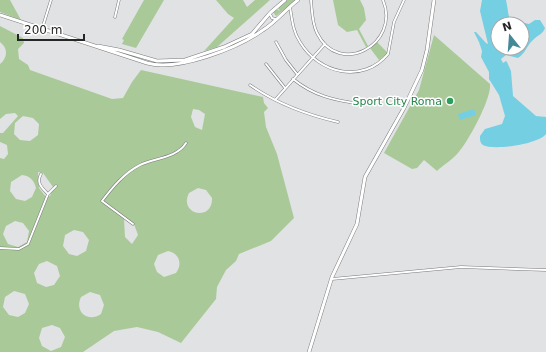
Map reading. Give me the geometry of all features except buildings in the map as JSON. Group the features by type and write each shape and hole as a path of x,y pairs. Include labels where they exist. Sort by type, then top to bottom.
{"street":[{"path":"42,29 51,0"},
{"path":"115,17 119,0"},
{"path":"0,15 154,65 175,65 232,47 261,32 298,0"},
{"path":"311,0 315,28 325,44 337,52 350,55 359,53 371,46 380,37 386,24 387,16 383,0"},
{"path":"290,7 297,36 313,58 325,66 340,72 358,72 374,66 389,53 394,22 404,0"},
{"path":"309,352 331,279 357,224 364,177 404,108 422,70 427,50 434,0"},
{"path":"93,45 113,48 157,61 179,61 221,48 249,35 257,30 270,13 283,1"},
{"path":"270,13 271,18 275,19"},
{"path":"276,42 286,60 297,74"},
{"path":"275,100 325,44"},
{"path":"266,64 277,80 285,88"},
{"path":"293,79 320,96 360,104"},
{"path":"250,85 275,100 314,115 338,122"},
{"path":"133,224 102,201 114,186 132,170 148,162 178,151 186,143"},
{"path":"41,174 39,180 40,186 48,194"},
{"path":"0,248 19,249 28,244 48,194 56,186"},
{"path":"331,279 461,267 546,270"}],"green space":[{"path":"0,0 10,0 21,20 0,12"},
{"path":"144,0 164,0 136,48 122,44 124,40 122,39"},
{"path":"216,0 243,0 247,7 255,0 270,0 217,47 204,51 234,18 228,14"},
{"path":"287,0 296,0 276,16 273,12 276,9 280,11 278,8"},
{"path":"333,0 360,0 364,8 366,20 359,29 368,46 366,47 357,30 347,32 338,25"},
{"path":"0,26 23,38 24,43 18,49 19,59 28,65 30,70 112,99 123,98 141,70 263,97 264,103 268,108 264,112 266,127 277,154 294,218 271,241 239,254 236,261 226,270 217,287 216,299 181,343 158,332 137,327 114,331 83,352 0,352 0,158 4,159 8,154 7,145 0,142 0,133 3,133 18,116 15,113 6,114 0,119 0,64 6,56 6,50 0,42","holes":["193,109 199,110 205,114 202,130 195,127 191,117","23,116 33,118 39,124 38,135 30,141 20,140 14,134 15,123","38,172 43,173 53,187 50,196 46,197 39,188","22,175 29,177 33,181 36,188 32,197 25,201 16,199 10,191 11,182","198,188 206,190 212,198 211,206 202,213 192,211 188,206 187,201 189,193","124,219 134,224 138,235 132,244 125,237","15,221 23,223 29,231 27,242 18,247 8,244 3,234 6,226","74,230 83,232 89,240 86,251 77,256 69,254 63,246 65,235","168,251 177,256 179,259 179,266 176,273 164,277 157,272 154,264 158,255","47,261 57,266 60,276 54,285 46,287 37,283 34,273 39,264","14,291 25,294 29,304 25,313 18,317 9,315 3,307 5,297","90,292 100,295 104,305 101,314 91,317 87,317 79,307 81,297","52,325 60,328 65,337 61,347 51,351 42,346 39,338 42,328"]},
{"name":"Sport City Roma","path":"434,35 490,84 490,91 487,99 468,140 456,156 437,171 424,160 417,168 412,169 384,153 419,90"},
{"path":"377,42 388,53 379,60 370,48"}],"water":[{"path":"482,0 506,0 509,16 490,16 490,56 505,56 501,59 503,63 506,61 507,62 511,71 513,96 536,116 546,117 546,134 542,138 516,146 505,147 488,147 483,145 481,142 480,136 485,129 502,124 505,116 499,95 489,79 489,72 481,57 482,51 474,32 476,32 488,44 480,11"},
{"path":"535,20 540,20 545,28 542,33 530,44 530,23"},
{"path":"510,56 520,56 518,58"},
{"path":"474,109 476,115 460,120 458,114"}],"place":[{"name":"Sport City Roma","path":"450,101"}]}
